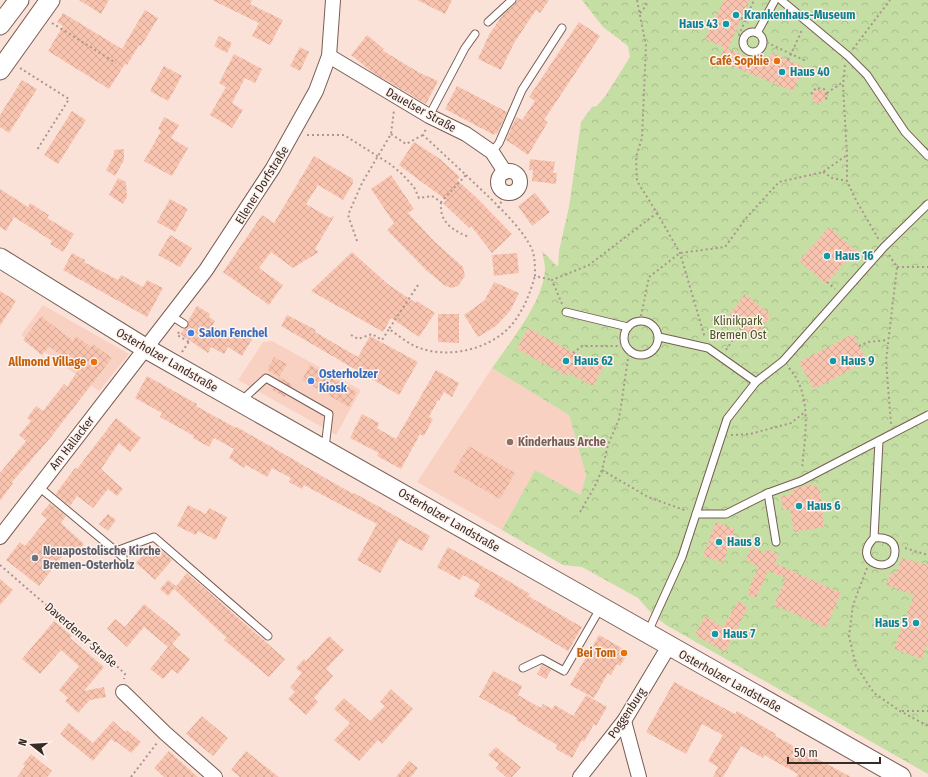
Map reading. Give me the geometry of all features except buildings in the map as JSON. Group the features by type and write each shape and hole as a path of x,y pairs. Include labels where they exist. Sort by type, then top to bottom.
{"main road":[{"path":"0,25 19,0"},
{"path":"4,65 50,0"},
{"name":"Osterholzer Landstraße","path":"0,258 144,348 901,777"}],"street":[{"name":"Ellener Dorfstraße","path":"144,348 235,228 294,133 316,91 330,56 333,0"},
{"name":"Dauelser Straße","path":"330,56 430,117 466,134 492,152 505,172 498,178 498,183 502,191 506,193"},
{"name":"Am Hallacker","path":"0,537 144,348"},
{"name":"Poggenburg","path":"580,777 624,721 668,646"},
{"path":"123,692 165,733 215,777"},
{"path":"624,721 639,777"}],"lane":[{"path":"488,22 512,0"},
{"path":"757,33 775,0"},
{"path":"781,0 807,20 867,75 905,132 928,156"},
{"path":"492,152 499,143 522,90 562,28"},
{"path":"751,32 757,33 762,39 762,44 759,50 750,51 744,44 744,38 751,32"},
{"path":"430,117 464,48 475,34"},
{"path":"647,634 675,575 727,419 756,382 783,360 884,248 928,204"},
{"path":"566,312 628,327"},
{"path":"170,315 184,324"},
{"path":"640,321 647,322 652,325 659,337 658,344 649,354 635,355 627,349 624,333 628,327 640,321"},
{"path":"659,337 708,348 756,382"},
{"path":"240,402 266,378 329,414 324,450"},
{"path":"696,514 726,514 768,493 801,480 928,415"},
{"path":"874,538 879,441"},
{"path":"39,487 123,557"},
{"path":"768,493 776,542"},
{"path":"116,551 154,537 268,636"},
{"path":"883,537 892,541 895,550 893,558 887,564 878,565 871,562 866,554 868,544 874,538 883,537"},
{"path":"523,668 542,659 564,671 601,606"}],"path":[{"path":"637,0 646,46 642,138 636,157 637,181 680,253 708,348"},
{"path":"640,13 646,7 647,0"},
{"path":"744,38 739,35 754,0"},
{"path":"890,0 848,56 843,71 843,82 847,181 856,200 897,267 886,361 892,433"},
{"path":"39,16 116,63"},
{"path":"741,18 745,20"},
{"path":"788,60 807,20"},
{"path":"762,44 768,43 806,61"},
{"path":"4,65 69,99 37,150"},
{"path":"825,101 827,93 843,82"},
{"path":"811,94 813,90 820,87 827,93"},
{"path":"357,241 348,215 377,156 391,134 395,96"},
{"path":"391,134 406,144 423,135 430,117"},
{"path":"294,133 344,136 390,164 414,187 419,198 432,196 441,202"},
{"path":"389,329 417,347 430,351 457,352 476,348 498,337 518,317 535,276 535,264 532,251 517,227 466,175 423,135"},
{"path":"640,321 649,277 680,253 725,247 747,216 780,182 823,172 847,155"},
{"path":"823,172 832,178 847,181"},
{"path":"466,175 441,202 442,215 445,222 453,230 469,237"},
{"path":"498,208 506,193"},
{"path":"535,276 552,280 589,265 657,213"},
{"path":"897,267 928,267"},
{"path":"552,280 566,312"},
{"path":"351,335 358,339 372,334 382,340 418,285"},
{"path":"720,357 741,328"},
{"path":"859,346 868,342 888,340"},
{"path":"573,352 582,346 627,349 619,419 608,445 602,470 595,486 580,512"},
{"path":"783,360 798,378 804,401 805,433 801,480"},
{"path":"722,434 750,434 791,423 805,412"},
{"path":"602,470 648,497 696,514"},
{"path":"895,550 906,548 928,555"},
{"path":"871,562 853,605 849,636 856,666 874,693 900,711 928,726"},
{"name":"Daverdener Straße","path":"0,565 125,674 123,692"},
{"path":"900,711 928,711"},
{"path":"131,777 165,733"}],"shaded area":[{"path":"43,305 129,354 99,391 21,335"},
{"path":"272,341 361,390 336,435 238,380 263,342"},
{"name":"Kinderhaus Arche","path":"492,368 569,415 586,475 581,495 535,470 502,530 417,482"}],"green space":[{"name":"Klinikpark Bremen Ost","path":"582,0 928,0 928,774 666,625 653,615 638,598 582,567 563,565 502,530 535,470 581,495 586,475 569,415 492,368 525,321 539,294 545,269 542,251 558,267 559,251 569,207 581,122 592,107 597,106 606,95 630,57 628,46 603,27"}],"place":[{"name":"Krankenhaus-Museum","path":"736,15"},
{"name":"Haus 43","path":"726,24"},
{"name":"Café Sophie","path":"777,61"},
{"name":"Haus 40","path":"782,72"},
{"name":"Haus 16","path":"827,256"},
{"name":"Salon Fenchel","path":"191,333"},
{"name":"Haus 62","path":"566,361"},
{"name":"Haus 9","path":"833,361"},
{"name":"Allmond Village","path":"94,362"},
{"name":"Osterholzer Kiosk","path":"311,381"},
{"name":"Kinderhaus Arche","path":"510,442"},
{"name":"Haus 6","path":"799,506"},
{"name":"Haus 8","path":"719,542"},
{"name":"Neuapostolische Kirche Bremen-Osterholz","path":"35,558"},
{"name":"Haus 5","path":"916,623"},
{"name":"Haus 7","path":"715,634"},
{"name":"Bei Tom","path":"624,653"}]}
